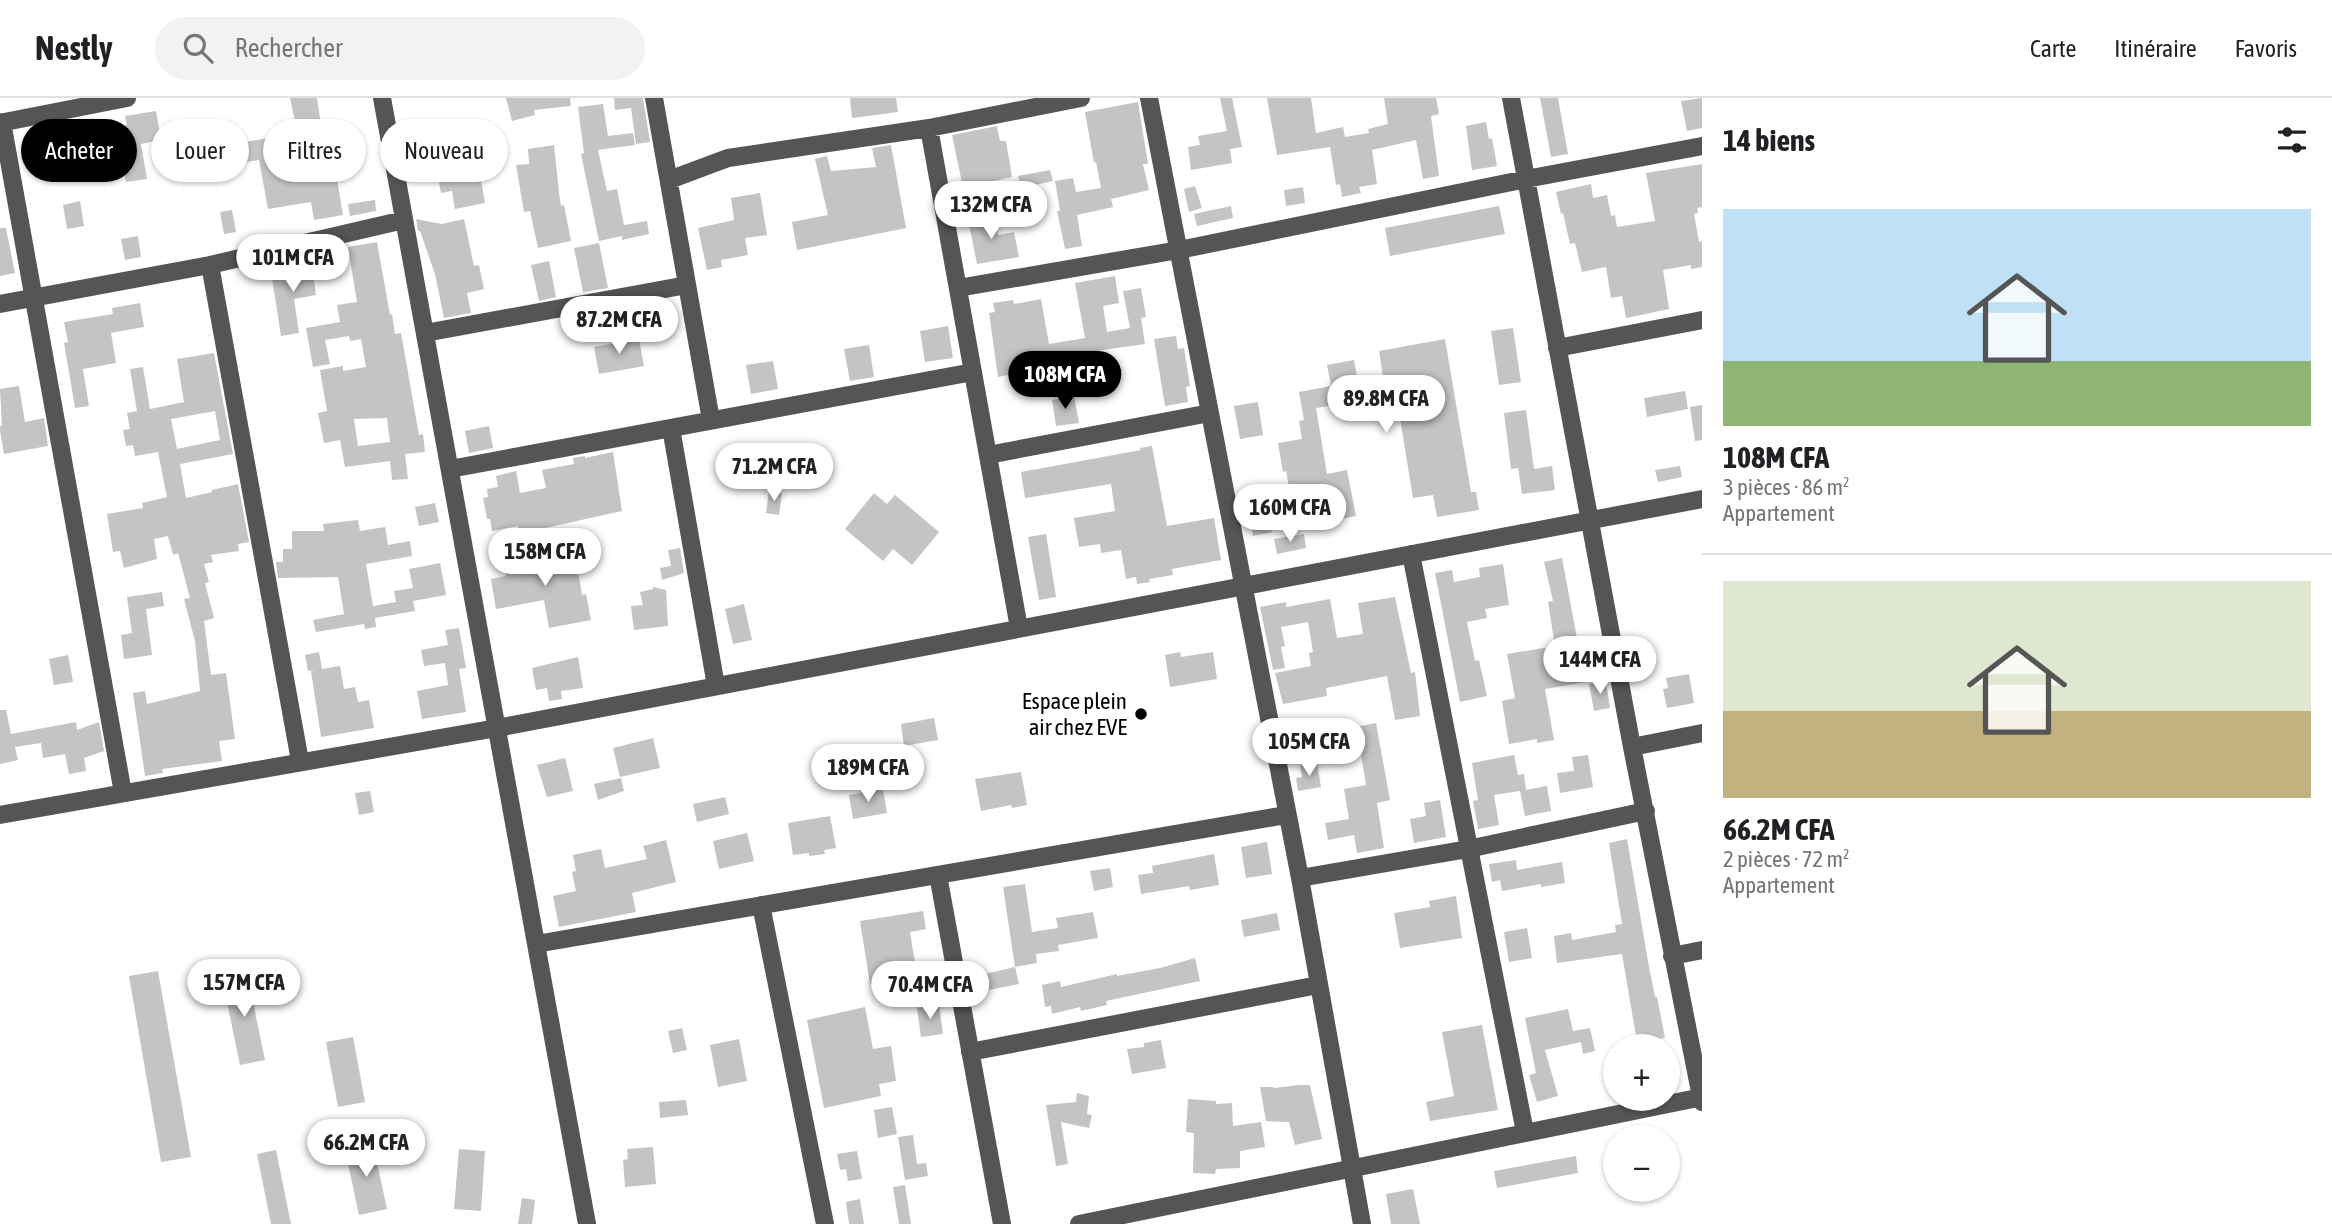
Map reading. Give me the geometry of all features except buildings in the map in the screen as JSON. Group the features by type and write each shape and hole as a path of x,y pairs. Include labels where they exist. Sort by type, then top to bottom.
{"street":[{"path":"123,793 1,122 127,98"},
{"path":"382,98 587,1224"},
{"path":"654,98 711,420"},
{"path":"668,180 728,158 929,128 1081,98"},
{"path":"1149,98 1300,878 1362,1224"},
{"path":"1079,1224 1702,1098 1632,747 1511,98"},
{"path":"929,128 1019,628"},
{"path":"958,288 1179,250 1702,146"},
{"path":"0,304 210,265 404,220"},
{"path":"210,265 300,761"},
{"path":"425,333 687,285"},
{"path":"1557,348 1702,320"},
{"path":"450,468 973,372"},
{"path":"988,455 1210,413"},
{"path":"671,428 716,686"},
{"path":"0,815 496,728 1702,499"},
{"path":"1410,554 1525,1132"},
{"path":"1632,747 1702,733"},
{"path":"1300,878 1468,849 1646,811"},
{"path":"536,944 1286,815"},
{"path":"938,875 1002,1224"},
{"path":"761,905 825,1224"},
{"path":"1672,956 1702,950"},
{"path":"970,1052 1318,985"}],"place":[{"name":"Espace plein air chez EVE","path":"1141,714"}]}
